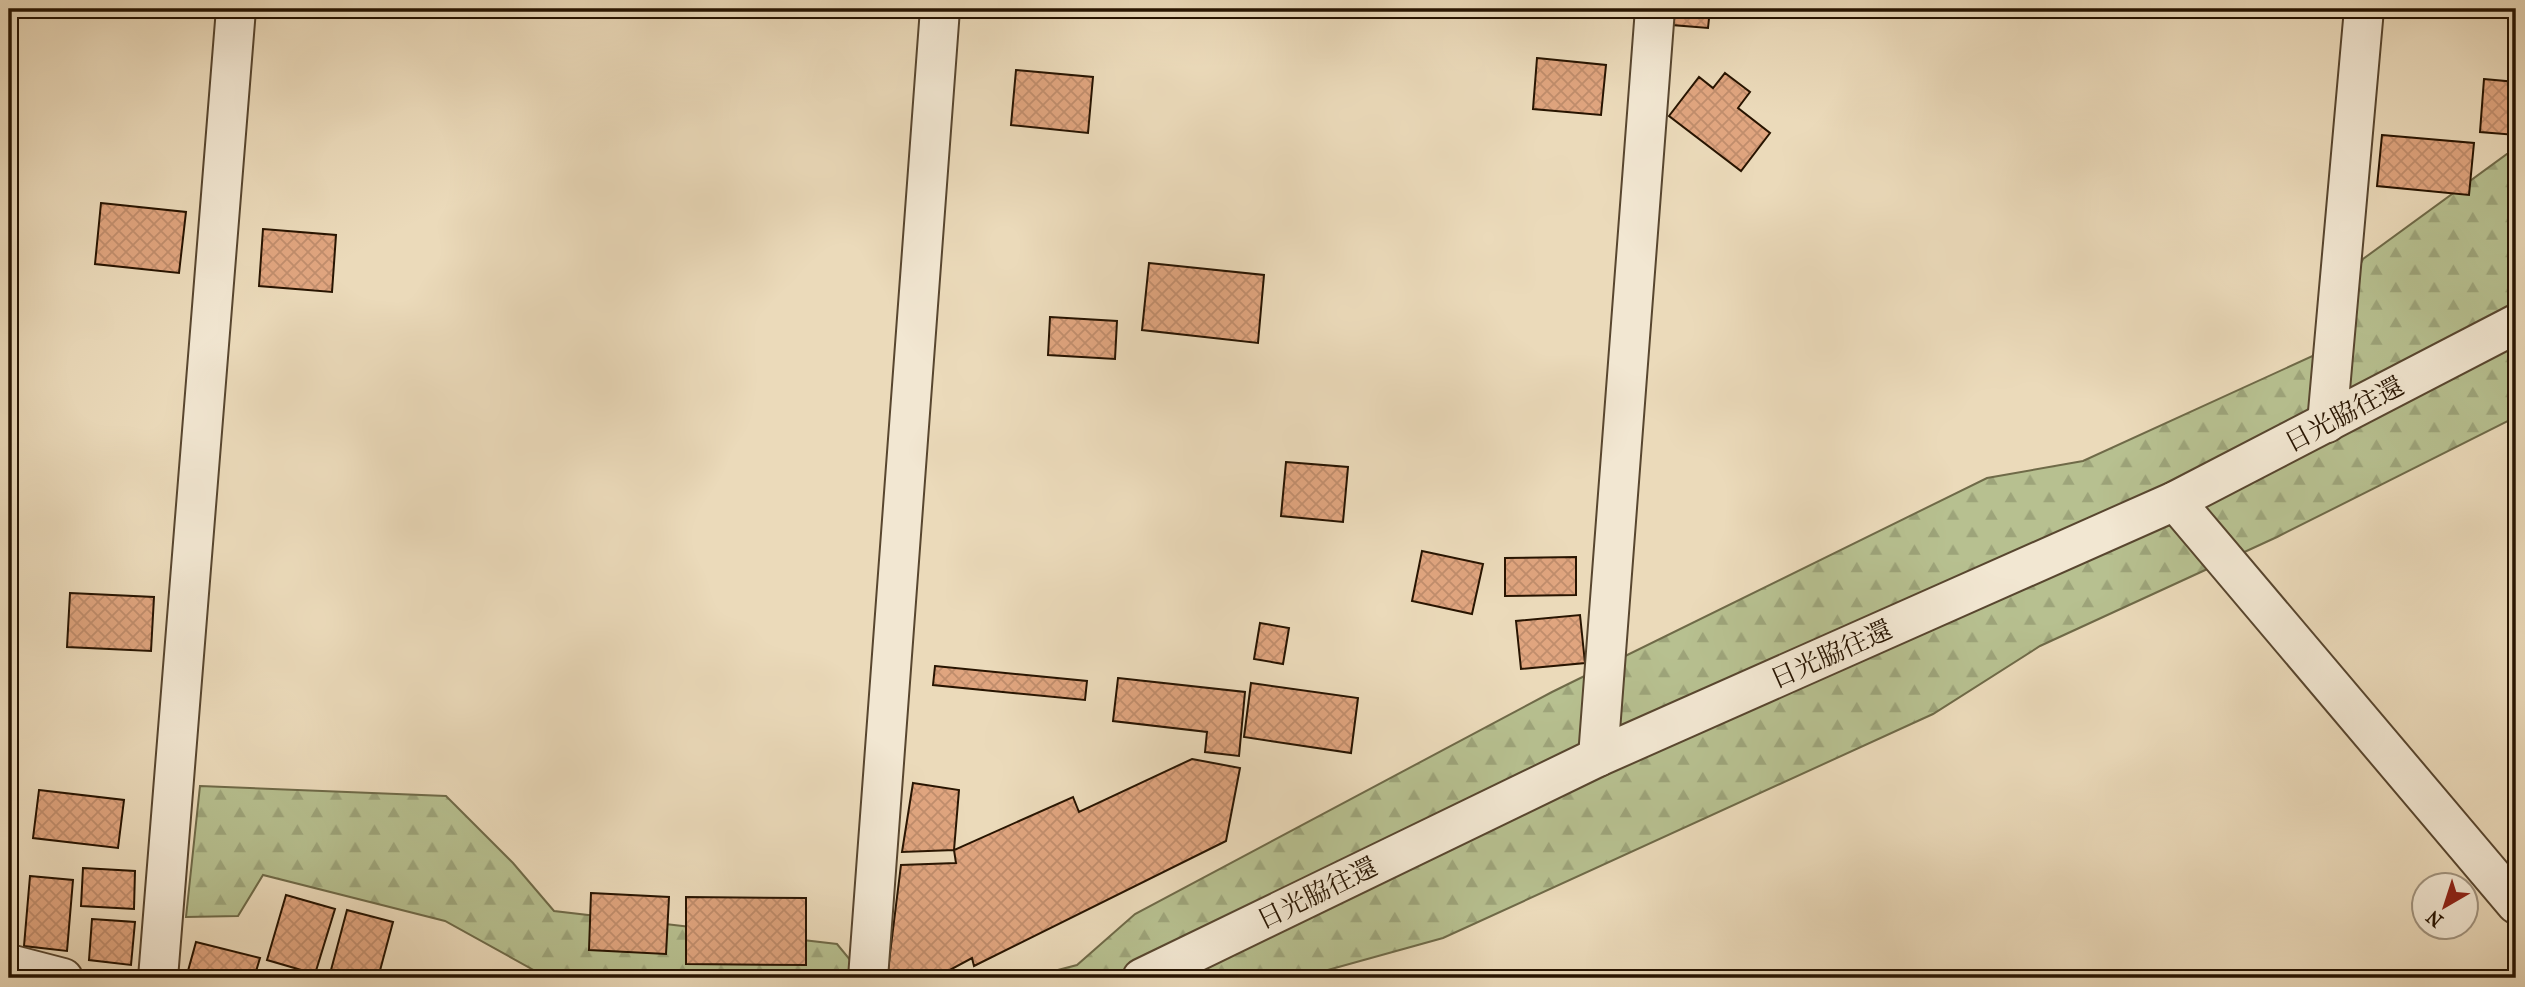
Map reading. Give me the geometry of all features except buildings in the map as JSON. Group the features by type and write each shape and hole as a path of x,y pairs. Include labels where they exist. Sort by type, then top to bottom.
{"street":[{"path":"158,978 236,9"},
{"path":"868,978 940,9"},
{"path":"1598,757 1655,9"},
{"path":"2327,423 2364,9"},
{"name":"日光脇往還","path":"1142,978 1598,757 2175,501 2516,324"},
{"path":"2175,501 2516,904"},
{"path":"9,964 63,978"}],"green space":[{"path":"2516,151 2516,417 2277,537 2040,646 1933,714 1443,938 1299,978 1027,978 1077,965 1135,914 1552,692 1987,478 2083,461 2317,354 2363,259 2507,154"},
{"path":"200,786 446,796 513,863 554,911 837,944 865,978 548,978 445,921 263,875 238,916 186,917"}]}
